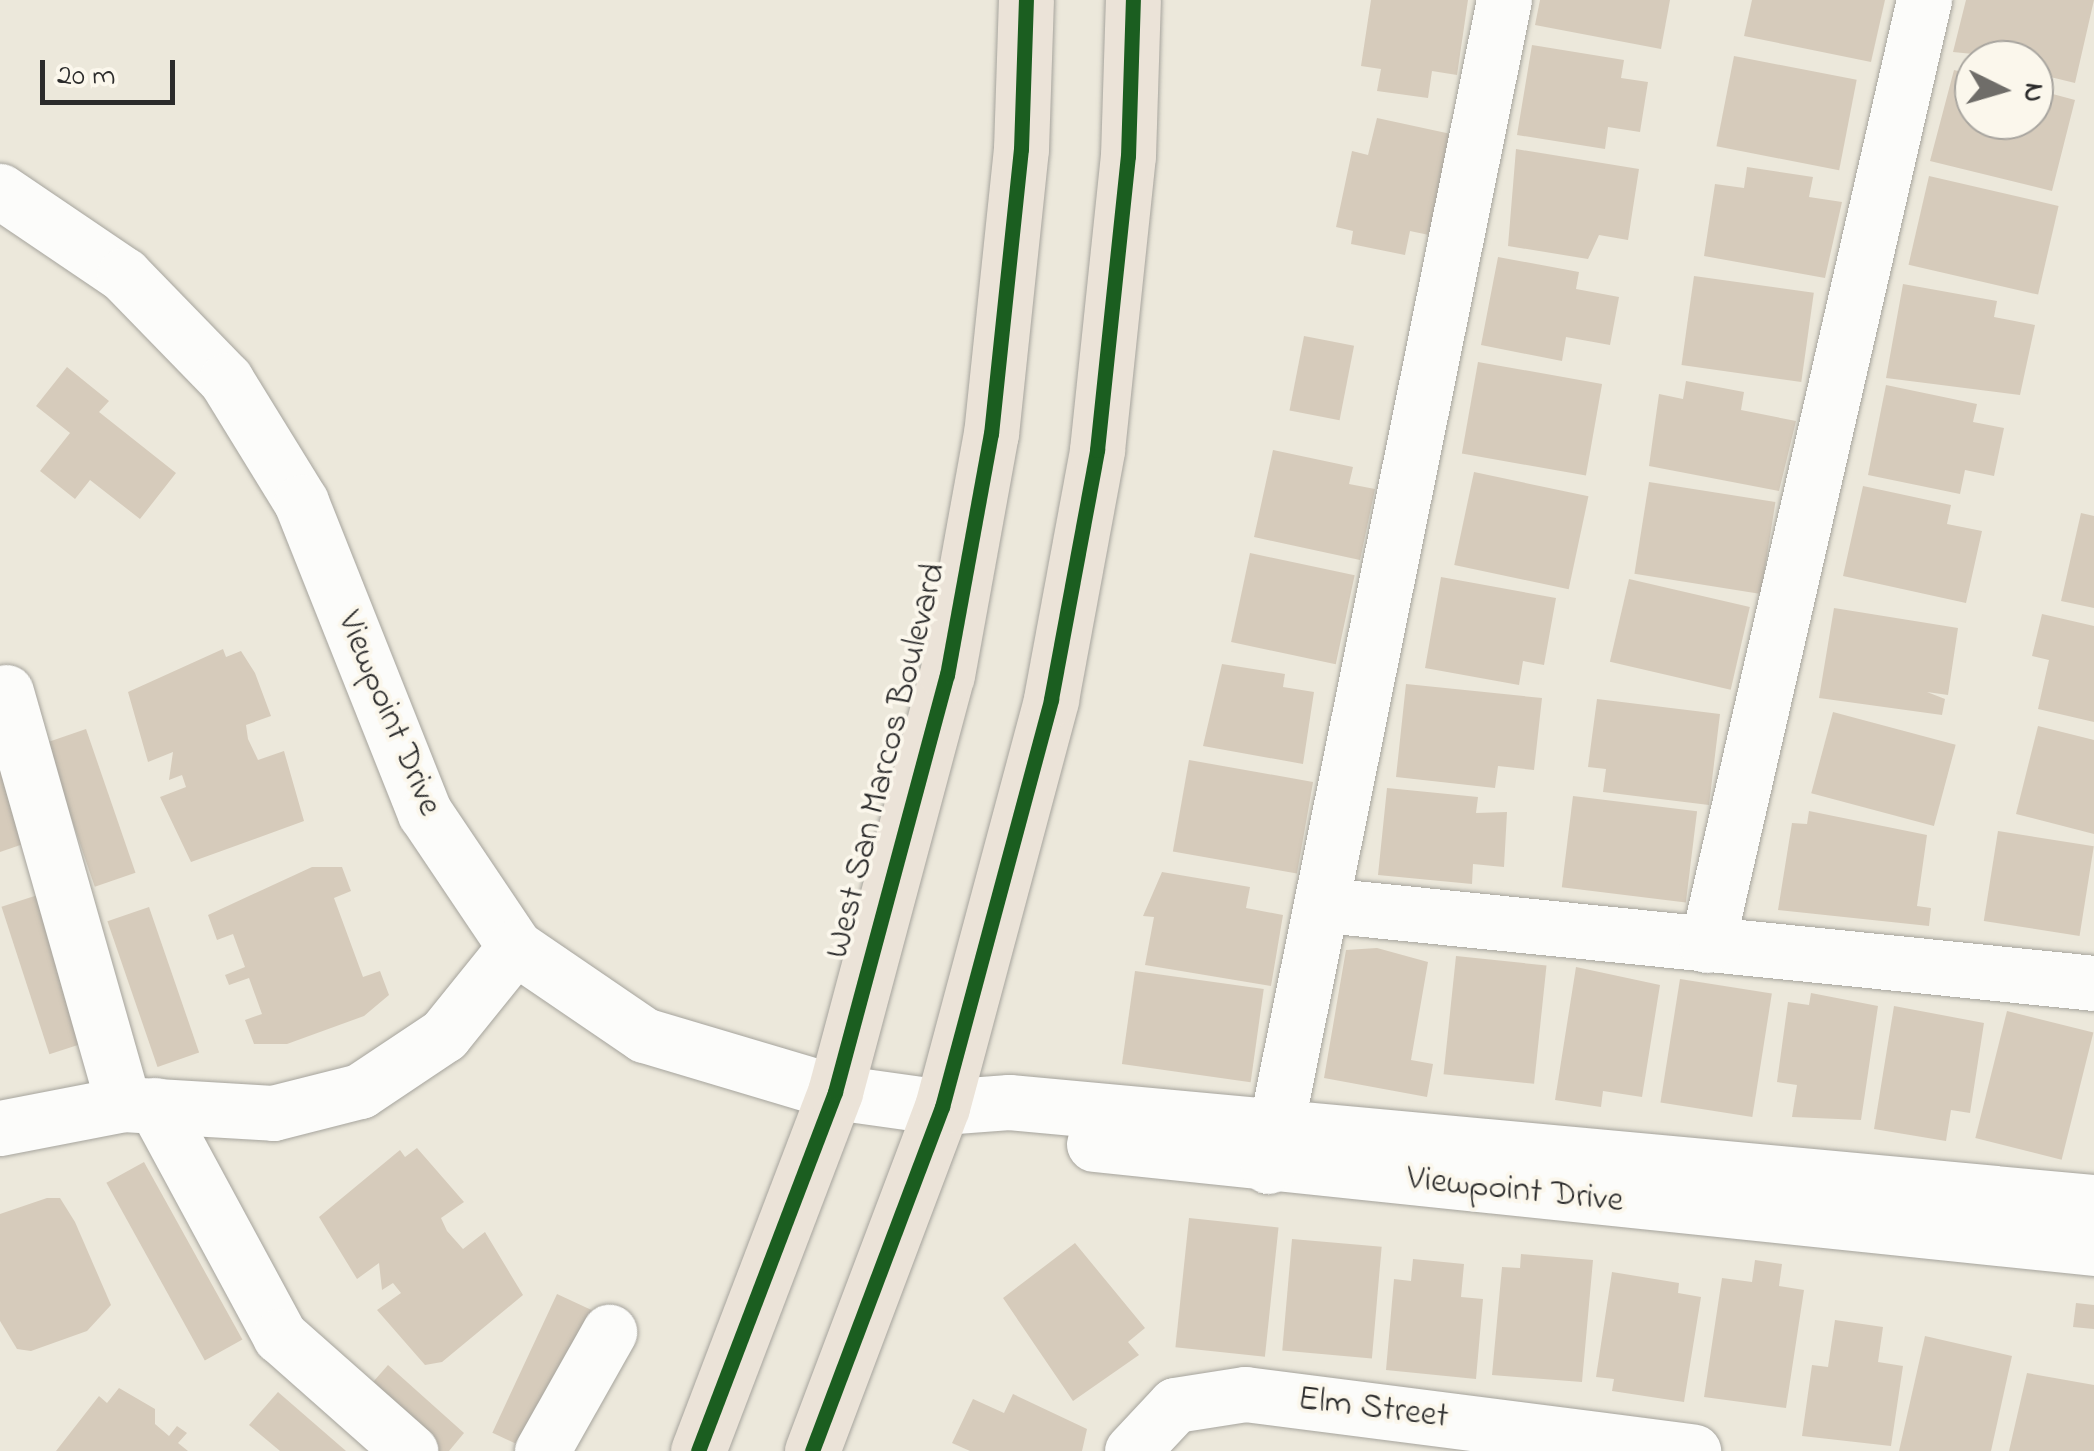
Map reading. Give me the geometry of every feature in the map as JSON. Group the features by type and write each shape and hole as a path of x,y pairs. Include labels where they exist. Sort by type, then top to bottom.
{"main road":[{"name":"West San Marcos Boulevard","path":"698,1451 834,1092 947,675 991,434 1021,149 1026,0"},
{"path":"812,1451 942,1107 1051,699 1097,450 1128,156 1133,0"}],"street":[{"path":"1272,1145 1325,905 1504,0"},
{"path":"1707,945 1924,0"},
{"name":"Viewpoint Drive","path":"0,191 124,275 226,380 301,502 425,813 515,947 644,1034 834,1092 942,1107 1010,1133 1272,1145 2094,1202"},
{"path":"6,692 139,1105 280,1336 410,1451"},
{"path":"1325,905 2094,982"},
{"path":"0,1128 139,1105 273,1112 360,1091 444,1035 515,947"},
{"name":"Viewpoint Drive","path":"1272,1145 2094,1248"},
{"path":"542,1451 609,1332"},
{"name":"Elm Street","path":"1132,1451 1175,1405 1245,1394 1523,1439 1693,1451"}],"building":[{"path":"1371,0 1468,0 1457,75 1432,71 1428,98 1377,91 1381,69 1361,66"},
{"path":"1540,0 1670,0 1661,49 1535,25"},
{"path":"1752,0 1885,0 1871,62 1744,36"},
{"path":"1966,0 2094,0 2075,83 2054,78 2054,40 1956,40"},
{"path":"1532,45 1624,60 1621,78 1648,82 1640,132 1608,127 1605,149 1517,135"},
{"path":"1734,56 1857,80 1839,170 1716,146"},
{"path":"1954,70 1954,140 2054,140 2054,94 2075,100 2052,191 1930,161"},
{"path":"1377,118 1451,134 1429,235 1410,231 1405,255 1351,244 1353,231 1336,227 1352,151 1368,155"},
{"path":"1516,149 1639,169 1628,240 1599,235 1588,259 1508,246"},
{"path":"1747,167 1813,177 1809,197 1842,202 1825,278 1704,256 1715,184 1744,188"},
{"path":"1929,176 2059,206 2038,295 1909,265"},
{"path":"1498,257 1579,272 1576,289 1619,297 1610,345 1566,337 1562,361 1481,345"},
{"path":"1694,276 1814,293 1801,382 1681,365"},
{"path":"1903,284 1997,301 1994,317 2035,325 2020,395 1886,378"},
{"path":"1304,336 1354,346 1340,420 1289,411"},
{"path":"1478,362 1602,384 1586,475 1462,454"},
{"path":"67,367 109,401 99,412 176,473 140,519 90,480 75,499 40,471 70,433 36,406"},
{"path":"1686,381 1744,392 1741,410 1796,421 1779,491 1649,466 1659,394 1683,399"},
{"path":"1886,385 1977,404 1973,422 2004,428 1994,476 1965,470 1960,494 1868,475"},
{"path":"1273,450 1353,467 1349,484 1375,489 1360,560 1254,537"},
{"path":"1474,472 1588,496 1569,589 1454,565"},
{"path":"1649,482 1775,502 1761,594 1634,574"},
{"path":"1863,486 1951,505 1947,524 1982,531 1966,603 1843,576"},
{"path":"2081,513 2094,516 2094,608 2061,601"},
{"path":"1250,553 1355,575 1336,664 1231,642"},
{"path":"1441,577 1556,598 1544,665 1523,661 1519,685 1425,668"},
{"path":"1629,579 1750,607 1731,690 1610,662"},
{"path":"1834,608 1958,628 1948,695 1927,692 1945,699 1942,715 1819,698"},
{"path":"2042,614 2094,626 2094,722 2038,709 2049,660 2032,656"},
{"path":"223,649 226,657 241,651 255,673 271,716 246,725 248,739 258,760 284,751 304,821 191,862 160,797 186,787 182,775 169,780 173,752 148,762 128,692"},
{"path":"1222,664 1285,674 1283,687 1314,692 1303,764 1203,746"},
{"path":"1406,684 1542,698 1534,770 1498,766 1495,788 1396,777"},
{"path":"1597,699 1720,714 1709,805 1603,792 1606,769 1588,767"},
{"path":"1833,712 1956,745 1934,826 1811,793"},
{"path":"2038,726 2094,740 2094,834 2016,814"},
{"path":"86,729 135,873 95,887 45,743"},
{"path":"0,748 32,841 0,852"},
{"path":"1189,760 1313,782 1297,873 1173,852"},
{"path":"1387,788 1478,797 1476,813 1507,812 1504,867 1473,864 1472,884 1378,875"},
{"path":"1573,796 1697,811 1686,903 1562,887"},
{"path":"1809,811 1927,835 1917,906 1931,908 1929,926 1778,910 1792,823 1807,824"},
{"path":"1998,831 2094,846 2080,936 1984,921"},
{"path":"312,867 342,867 351,891 334,898 363,977 380,971 389,995 364,1016 287,1044 254,1044 245,1020 262,1014 249,978 229,985 225,975 245,967 233,934 217,940 208,915"},
{"path":"1162,872 1250,887 1246,908 1283,915 1271,986 1145,965 1154,917 1143,916"},
{"path":"50,891 98,1038 49,1054 1,907"},
{"path":"149,907 199,1053 158,1067 107,921"},
{"path":"1377,948 1428,962 1411,1060 1433,1064 1427,1097 1324,1078 1346,950"},
{"path":"1456,956 1547,966 1534,1084 1444,1074"},
{"path":"1576,967 1660,985 1642,1097 1603,1091 1601,1107 1555,1100"},
{"path":"1135,971 1264,989 1251,1082 1122,1064"},
{"path":"1680,979 1772,994 1752,1117 1660,1102"},
{"path":"1811,993 1878,1006 1861,1120 1792,1117 1797,1085 1777,1082 1788,1002 1809,1005"},
{"path":"1894,1006 1984,1023 1970,1113 1951,1110 1946,1141 1874,1129"},
{"path":"2007,1011 2093,1033 2062,1160 1975,1138"},
{"path":"417,1148 464,1202 441,1218 447,1231 463,1249 485,1232 523,1295 442,1362 425,1365 377,1310 401,1293 393,1283 382,1290 379,1263 357,1279 319,1217 400,1150 405,1157"},
{"path":"144,1162 242,1340 205,1360 106,1183"},
{"path":"47,1198 60,1198 75,1222 111,1305 87,1331 31,1351 17,1349 0,1321 0,1214"},
{"path":"1189,1218 1279,1227 1265,1357 1175,1347"},
{"path":"1292,1239 1382,1247 1372,1358 1282,1351"},
{"path":"1075,1243 1145,1328 1128,1342 1139,1355 1073,1401 1003,1298"},
{"path":"1521,1254 1593,1260 1582,1382 1492,1375 1502,1267 1520,1268"},
{"path":"1413,1259 1464,1264 1461,1297 1483,1299 1476,1379 1386,1370 1394,1279 1411,1281"},
{"path":"1755,1260 1782,1264 1779,1286 1804,1290 1786,1408 1704,1397 1722,1278 1752,1282"},
{"path":"1612,1272 1679,1283 1678,1293 1701,1297 1684,1402 1612,1391 1614,1379 1596,1377"},
{"path":"557,1294 597,1313 532,1451 492,1433"},
{"path":"2076,1303 2094,1305 2094,1329 2073,1327"},
{"path":"1835,1320 1883,1327 1878,1362 1903,1366 1891,1446 1802,1436 1812,1365 1828,1367"},
{"path":"1925,1336 2012,1356 1991,1451 1899,1451"},
{"path":"388,1365 464,1433 449,1451 420,1451 359,1398"},
{"path":"2027,1373 2094,1385 2094,1451 2009,1451"},
{"path":"119,1388 155,1409 155,1424 169,1436 177,1426 187,1433 178,1443 188,1451 56,1451 99,1396 107,1403"},
{"path":"278,1392 346,1451 280,1451 249,1425"},
{"path":"1013,1394 1087,1429 1082,1451 970,1451 952,1443 973,1399 1004,1413"}],"cycle path":[{"path":"698,1451 835,1092 947,675 991,434 1021,149 1026,0"},
{"path":"812,1451 942,1107 1051,699 1097,450 1128,156 1133,0"}]}
